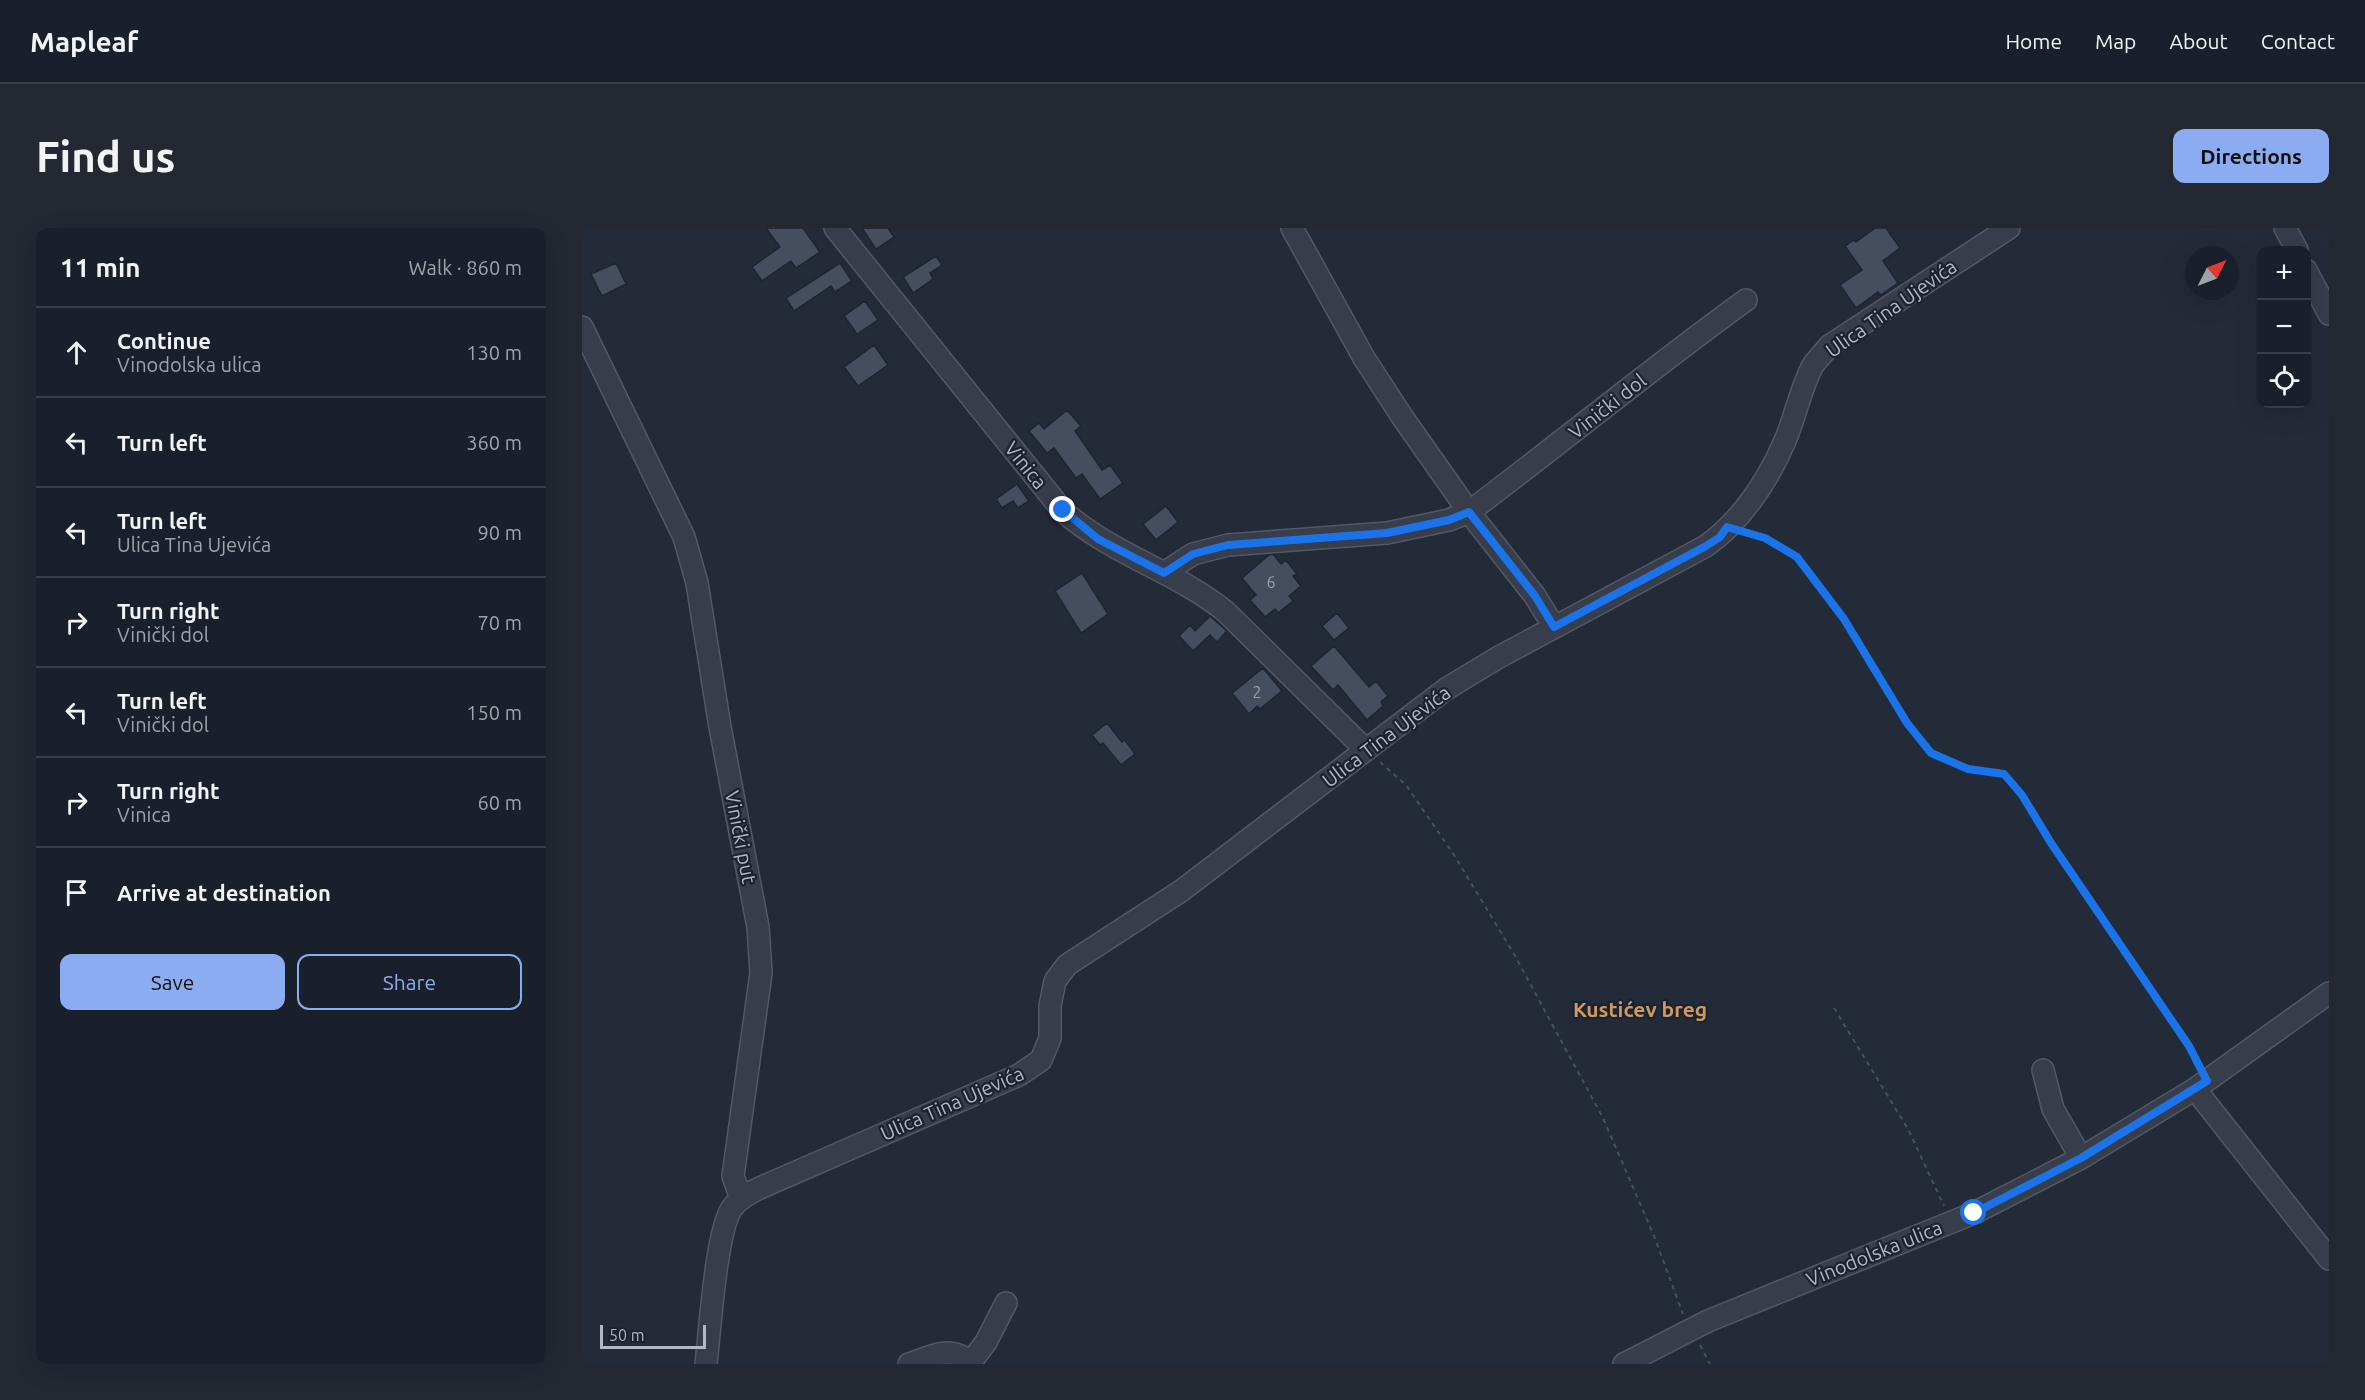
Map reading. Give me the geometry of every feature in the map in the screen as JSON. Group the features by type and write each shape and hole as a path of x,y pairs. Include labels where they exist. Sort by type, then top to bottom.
{"street":[{"name":"Vinica","path":"835,228 1063,510 1098,539 1206,596 1225,611 1366,750"},
{"path":"1292,228 1365,358 1469,512 1535,596 1554,627"},
{"name":"Ulica Tina Ujevića","path":"741,1199 762,1187 1019,1075 1041,1060 1050,1038 1050,1006 1055,981 1067,965 1181,891 1446,689 1554,627 1720,537 1750,502 1770,470 1784,444 1813,366 1829,346 2009,228"},
{"path":"2285,228 2295,246"},
{"path":"2311,278 2329,314"},
{"name":"Vinički dol","path":"1164,573 1193,554 1228,545 1387,533 1449,520 1469,512 1595,416 1683,345 1746,300"},
{"name":"Vinički put","path":"582,327 684,537 698,583 720,727 758,927 761,973 733,1176 741,1199"},
{"name":"Vinodolska ulica","path":"1624,1364 1691,1329 1974,1213 2081,1158 2201,1085 2329,993"},
{"path":"2043,1071 2053,1109 2081,1158"},
{"path":"2201,1085 2329,1259"},
{"path":"706,1364 722,1236 728,1215 741,1199"},
{"path":"909,1364 946,1352 959,1354 971,1363 986,1342 1006,1304"}],"path":[{"path":"1727,527 1765,538 1797,557 1844,619 1907,723 1931,753 1968,769 2004,774 2022,795 2051,843 2189,1046 2201,1085"},
{"path":"1366,750 1406,785 1454,855 1514,954 1603,1118 1654,1236 1680,1310 1710,1364"},
{"path":"1834,1008 1908,1129 1952,1222"}],"building":[{"path":"766,228 803,228 820,252 796,268 791,261 762,281 752,267 780,247"},
{"path":"862,228 888,228 894,237 876,249"},
{"path":"1875,228 1886,228 1900,248 1883,261 1898,283 1881,295 1878,292 1856,308 1840,285 1862,270 1845,246 1854,240 1856,242"},
{"path":"936,256 942,265 930,273 933,279 913,293 903,277"},
{"path":"616,263 626,284 602,296 591,274"},
{"path":"840,263 852,281 835,292 831,286 794,311 786,298"},
{"path":"865,301 878,320 857,334 844,316"},
{"path":"874,345 888,365 858,386 844,367"},
{"path":"1067,410 1081,426 1075,431 1102,470 1110,465 1123,483 1100,499 1082,474 1076,478 1054,448 1047,453 1029,431 1039,423 1044,429"},
{"path":"1017,484 1029,501 1018,508 1013,501 1002,508 996,499"},
{"path":"1166,506 1178,522 1156,540 1143,524"},
{"path":"1273,554 1281,564 1286,560 1297,574 1293,576 1301,586 1289,596 1293,601 1278,613 1275,609 1265,617 1250,600 1256,595 1242,578"},
{"path":"1082,573 1108,614 1081,633 1055,591"},
{"path":"1337,613 1349,628 1334,640 1322,626"},
{"path":"1210,616 1227,631 1217,642 1210,635 1193,651 1179,636 1190,625 1195,631"},
{"path":"1334,646 1369,687 1376,681 1388,696 1381,702 1383,706 1367,720 1338,685 1333,690 1311,666"},
{"path":"1263,668 1282,691 1260,709 1257,706 1249,714 1232,693"},
{"path":"1107,723 1122,742 1125,740 1135,754 1121,765 1103,743 1100,745 1092,735"}],"district":[{"name":"Kustićev breg","path":"1640,1009"}],"route":[{"path":"1063,510 1098,539 1164,573 1193,554 1228,545 1387,533 1449,520 1469,512 1535,596 1554,627 1706,546 1720,537 1727,527 1765,538 1797,557 1844,619 1907,723 1931,753 1968,769 2004,774 2022,795 2051,843 2189,1046 2207,1081 2081,1158 1974,1213"}]}
